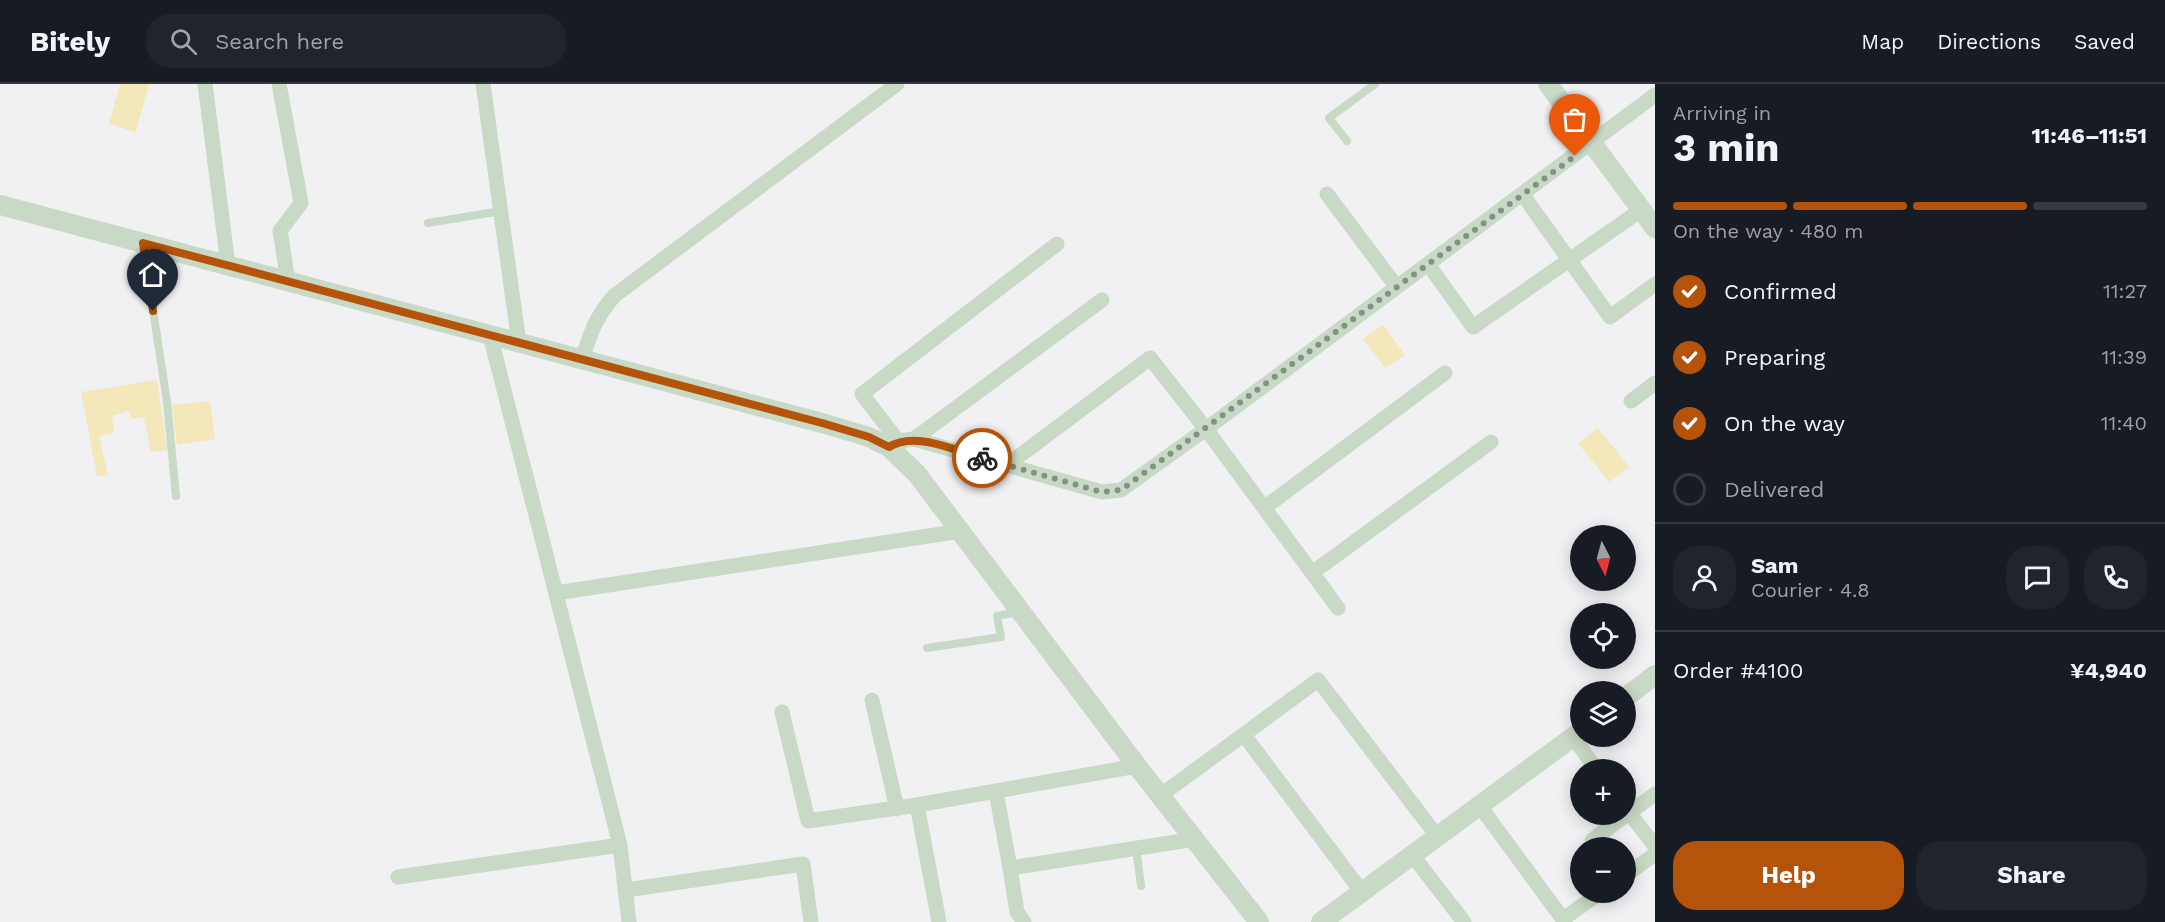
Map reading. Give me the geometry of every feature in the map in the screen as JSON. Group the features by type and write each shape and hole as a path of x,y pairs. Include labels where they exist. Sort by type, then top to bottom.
{"street":[{"path":"205,84 228,265"},
{"path":"279,84 301,203 280,231 288,281"},
{"path":"483,84 519,343"},
{"path":"582,360 590,332 600,313 614,296 897,84"},
{"path":"1428,264 1473,327 1569,262 1650,218 1548,84"},
{"path":"914,439 1102,492 1121,490 1523,195 1655,95"},
{"path":"1327,194 1396,286"},
{"path":"1523,195 1610,317 1655,284"},
{"path":"0,205 822,423 893,444 914,439 1102,300"},
{"path":"1057,244 862,394 893,444 1137,766 1259,922"},
{"path":"490,335 620,845 629,922"},
{"path":"1007,465 1150,358 1206,429 1338,608"},
{"path":"1264,508 1445,373"},
{"path":"1631,401 1655,383"},
{"path":"1312,573 1491,442"},
{"path":"556,593 960,531"},
{"path":"1636,689 1655,675"},
{"path":"1161,795 1318,680 1437,836"},
{"path":"872,700 897,808"},
{"path":"782,712 808,821 917,806 1137,766"},
{"path":"1244,735 1362,892"},
{"path":"1321,922 1570,739"},
{"path":"996,792 1017,912 1024,922"},
{"path":"1636,806 1655,794"},
{"path":"1479,805 1564,921 1587,903"},
{"path":"917,806 939,922"},
{"path":"1636,821 1655,846"},
{"path":"1596,837 1611,825"},
{"path":"1010,868 1195,839"},
{"path":"398,877 620,845"},
{"path":"1636,868 1655,854"},
{"path":"1413,856 1464,922"},
{"path":"626,890 803,864 811,922"}],"lane":[{"path":"1347,141 1329,118 1376,84"},
{"path":"428,223 501,211"},
{"path":"143,243 167,402 176,496"},
{"path":"927,648 1001,637 997,616 1021,612"},
{"path":"1136,849 1141,886"}],"shaded area":[{"path":"120,84 149,84 136,132 109,124"},
{"path":"1383,325 1405,355 1385,368 1363,339"},
{"path":"157,380 167,450 151,452 144,417 132,419 129,411 112,416 114,433 99,436 108,475 97,476 81,392"},
{"path":"210,401 215,439 177,445 172,405"},
{"path":"1598,428 1629,467 1609,482 1578,443"}],"way so far":[{"path":"982,458 1102,492 1121,490 1575,156"}],"route":[{"path":"153,311 143,243 822,423 869,437 889,447 898,441 914,439 982,458"}]}
